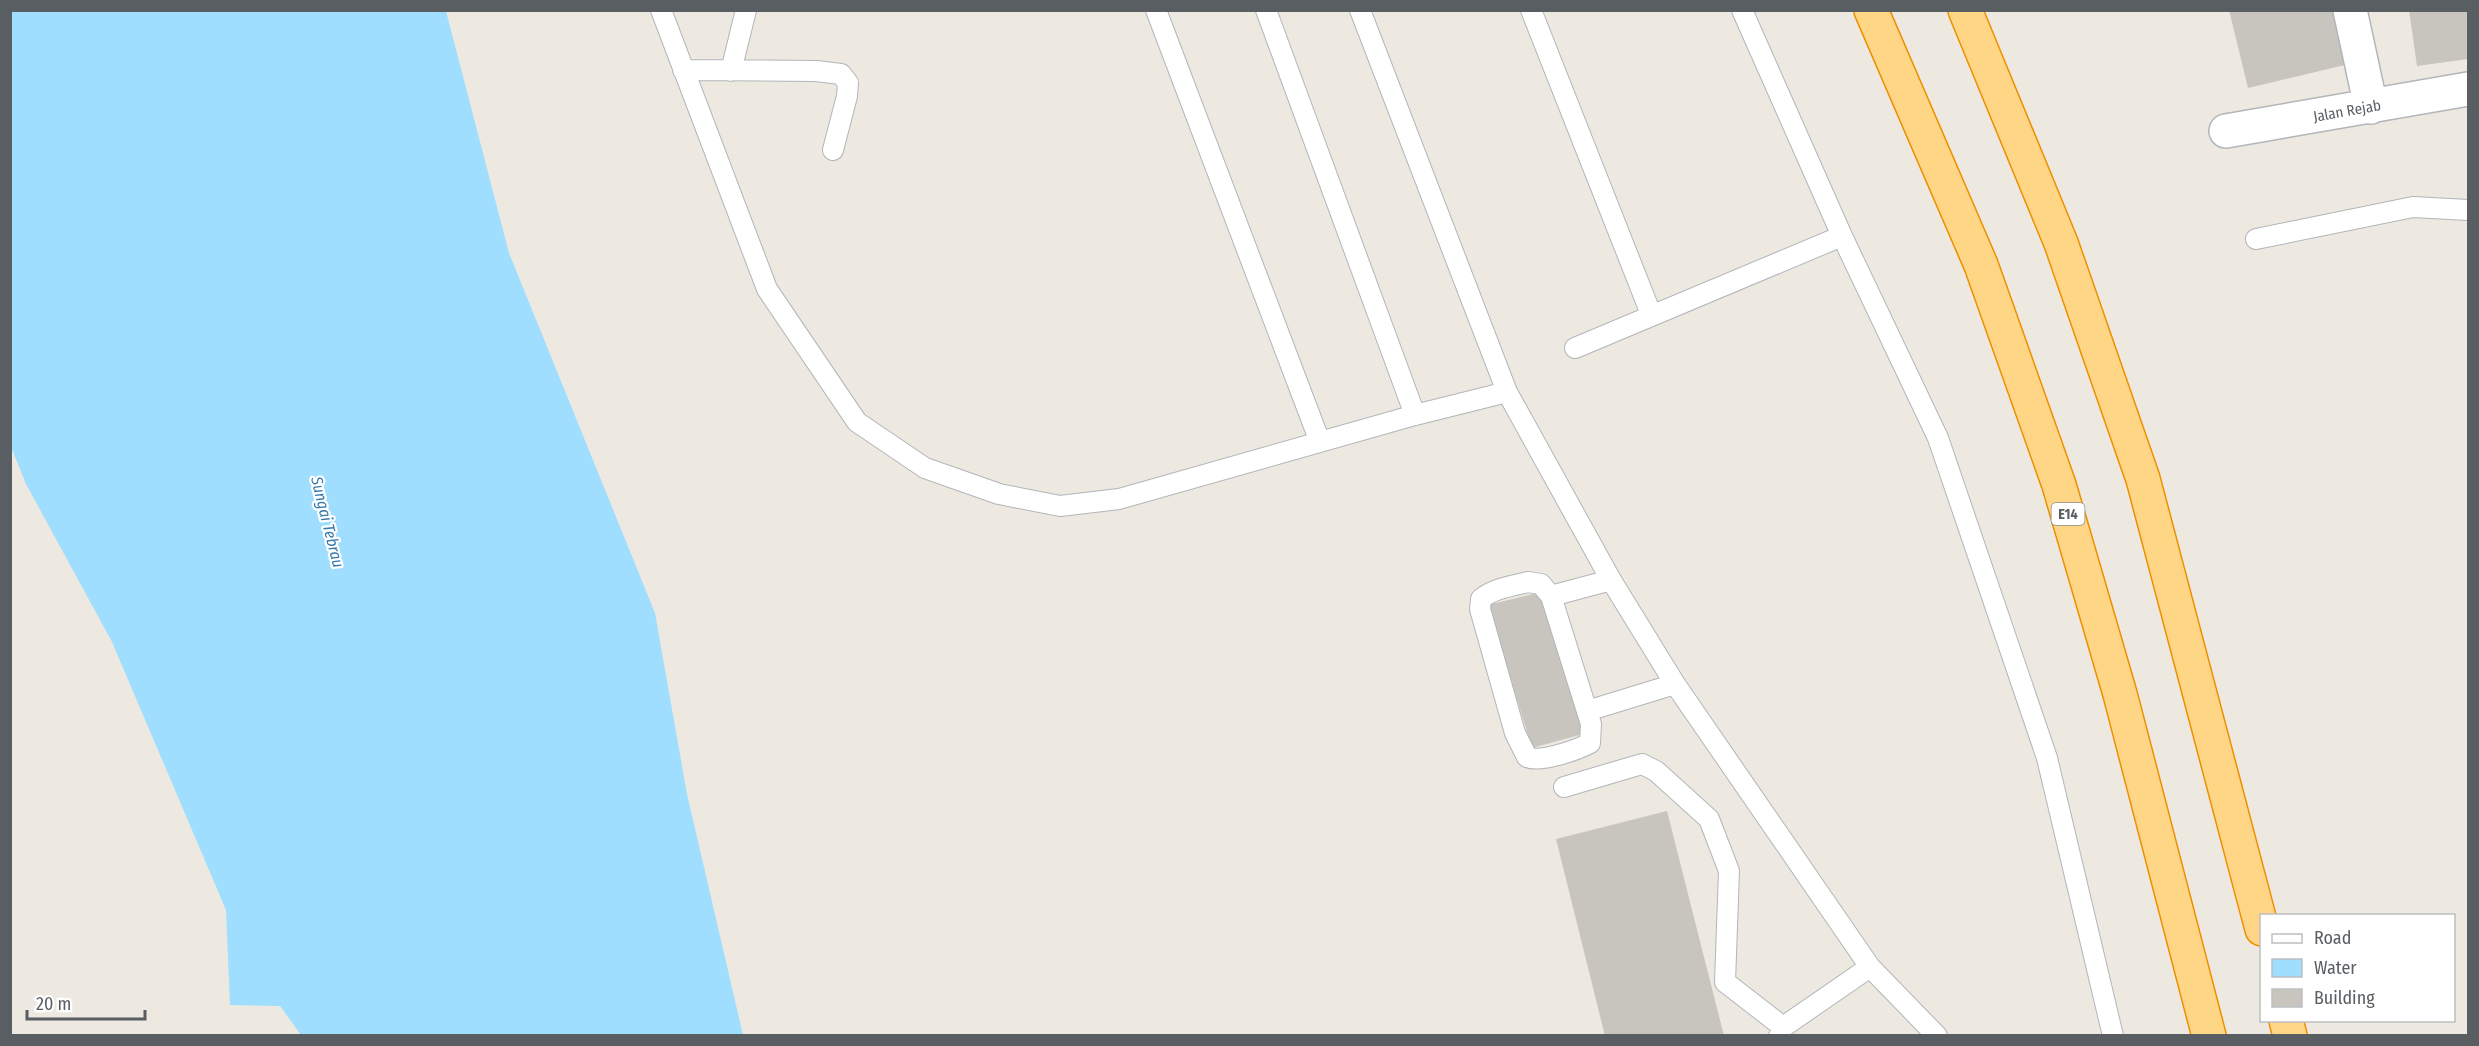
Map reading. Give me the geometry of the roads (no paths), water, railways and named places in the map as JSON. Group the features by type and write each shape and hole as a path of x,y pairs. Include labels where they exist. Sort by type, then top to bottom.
{"highway":[{"name":"E14","path":"1871,10 1981,265 2059,485 2117,683 2209,1035"},
{"path":"1965,10 2061,243 2143,479 2260,921"}],"street":[{"path":"2350,10 2371,107"},
{"name":"Jalan Rejab","path":"2226,131 2469,89"}],"lane":[{"path":"661,10 767,289 857,422 925,468 999,494 1060,506 1119,499 1414,415 1507,392"},
{"path":"731,71 746,10"},
{"path":"1156,10 1320,442"},
{"path":"1266,10 1414,415"},
{"path":"1359,10 1507,392 1611,580 1675,684 1870,967 1937,1035"},
{"path":"1531,10 1651,314"},
{"path":"1742,10 1842,236 1938,438 2050,769 2113,1035"},
{"path":"683,70 816,71 841,74 848,82 847,96 833,150"},
{"path":"2256,239 2413,207 2469,210"},
{"path":"1575,348 1651,314 1842,236"},
{"path":"1551,596 1611,580"},
{"path":"1528,582 1541,584 1551,596 1587,711 1591,724 1590,743 1580,748 1538,759 1527,757 1522,750 1479,609 1481,599 1504,587 1528,582"},
{"path":"1587,711 1675,684"},
{"path":"1564,787 1642,764 1656,771 1709,819 1729,871 1725,982 1781,1031 1870,967"}],"water":[{"name":"Sungai Tebrau","path":"10,11 446,11 509,253 655,613 687,794 743,1035 301,1035 280,1006 230,1005 226,910 112,642 26,484 11,447"}]}
